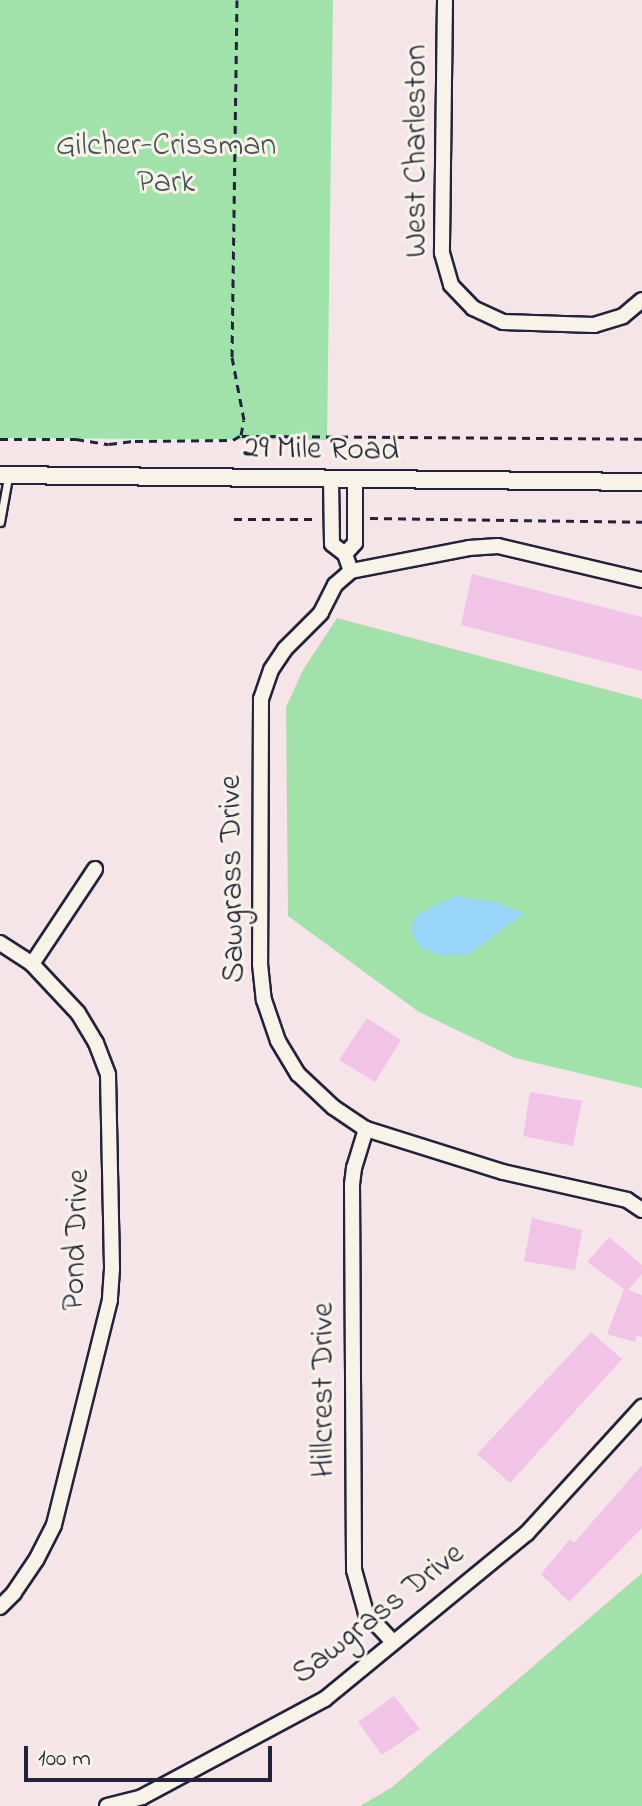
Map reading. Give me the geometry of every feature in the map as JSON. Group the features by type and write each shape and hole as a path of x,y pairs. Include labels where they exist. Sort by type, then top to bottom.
{"street":[{"name":"West Charleston","path":"445,0 442,253 446,271 461,296 488,317 503,322 550,325 594,325 623,316 642,300"},
{"name":"29 Mile Road","path":"4,475 642,482"},
{"path":"331,479 332,544 345,554 351,571 469,548 498,546 642,580"},
{"path":"345,554 355,543 355,479"},
{"name":"Sawgrass Drive","path":"351,571 335,585 321,613 285,649 271,670 261,699 260,964 264,1000 278,1041 298,1074 333,1107 366,1129 503,1172 627,1200 642,1210"},
{"path":"32,964 95,869"},
{"name":"Pond Drive","path":"0,943 32,964 78,1013 96,1043 108,1075 112,1269 110,1300 54,1525 36,1560 14,1593 0,1607"},
{"name":"Hillcrest Drive","path":"366,1129 352,1185 354,1570 366,1613 392,1641"},
{"name":"Sawgrass Drive","path":"107,1806 142,1797 325,1699 527,1533 642,1407"}],"lane":[{"path":"0,522 4,475"}],"path":[{"path":"237,0 232,357 244,420 239,436"},
{"path":"0,439 76,439 109,444 233,440 239,436 642,439"},
{"path":"355,518 486,517 642,522"},
{"path":"234,519 331,519"}],"green space":[{"name":"Gilcher-Crissman Park","path":"0,0 333,0 327,440 0,438"},
{"path":"337,618 642,699 642,1088 515,1058 419,1012 288,916 286,707 303,670"},
{"path":"642,1573 642,1806 360,1806 391,1788"}],"water":[{"path":"455,896 492,901 524,913 468,954 440,955 421,948 411,932 414,916"}],"building":[{"path":"472,574 642,617 642,671 461,625"},
{"path":"367,1018 401,1040 375,1082 339,1060"},
{"path":"530,1092 582,1101 573,1146 523,1136"},
{"path":"532,1218 582,1230 575,1270 524,1261"},
{"path":"609,1237 642,1265 642,1274 628,1290 642,1295 642,1337 637,1335 635,1342 607,1334 624,1289 587,1262"},
{"path":"591,1332 622,1359 510,1483 477,1454"},
{"path":"642,1465 642,1528 569,1602 541,1574 570,1539 574,1543"},
{"path":"394,1696 420,1729 382,1755 358,1722"}]}
